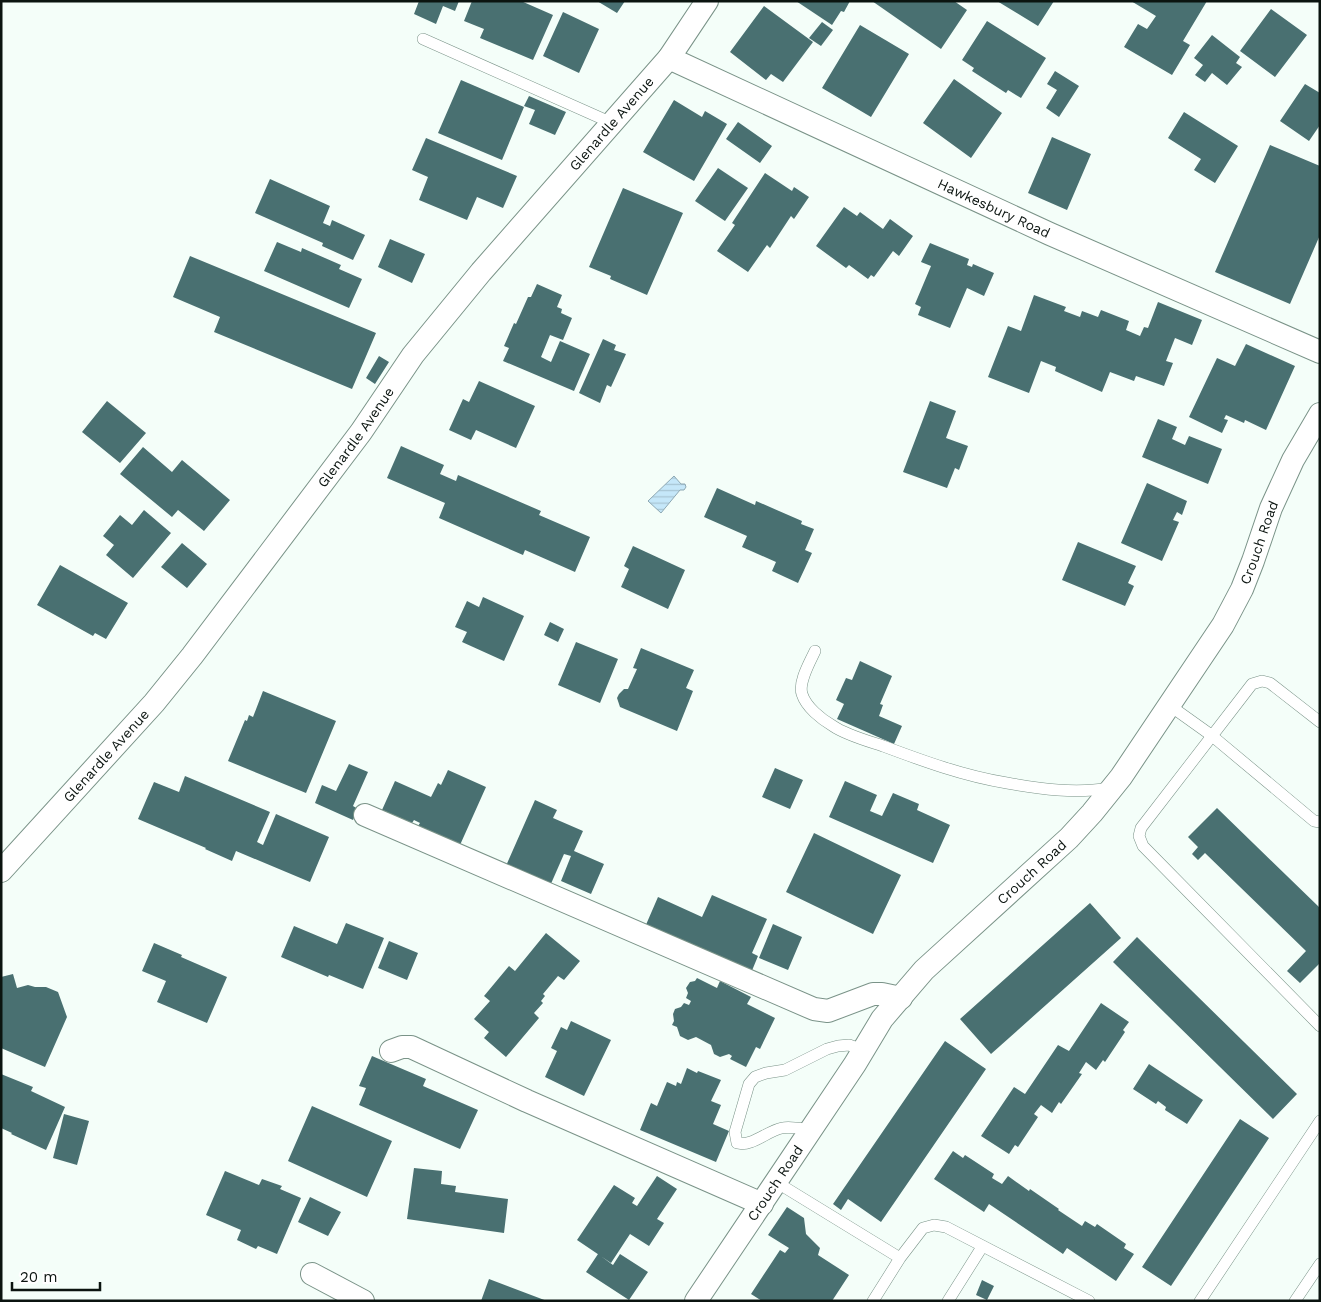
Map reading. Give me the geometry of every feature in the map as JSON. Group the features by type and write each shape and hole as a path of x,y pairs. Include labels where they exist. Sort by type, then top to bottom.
{"street":[{"name":"Glenardle Avenue","path":"1,871 154,703 192,656 361,432 413,355 481,272 669,58 707,1"},
{"name":"Hawkesbury Road","path":"669,58 1050,234 1320,352"},
{"name":"Crouch Road","path":"696,1301 811,1130 882,1020 924,970 1069,838 1113,787 1141,748 1223,626 1242,589 1271,508 1294,460 1320,414"},
{"path":"365,816 814,1009 828,1011 873,994 901,998"},
{"path":"391,1051 402,1047 411,1047 527,1102 762,1204"},
{"path":"312,1274 363,1301"}],"lane":[{"path":"423,40 612,123"},
{"path":"815,651 801,684 801,692 814,712 833,727 937,766 1005,783 1079,791 1092,791 1113,787"},
{"path":"1320,722 1270,683 1262,681 1252,684 1141,828 1139,836 1143,846 1320,1026"},
{"path":"1169,705 1212,735 1314,821 1320,822"},
{"path":"811,1130 785,1128 772,1131 743,1145 737,1143 735,1132 749,1084 755,1077 785,1070 827,1049 849,1045 863,1050"},
{"path":"1200,1301 1320,1121"},
{"path":"776,1182 900,1258"},
{"path":"873,1301 900,1258 923,1228 934,1225 946,1227 1089,1301"},
{"path":"948,1301 982,1247"},
{"path":"1295,1301 1320,1264"}],"water":[{"path":"674,476 681,484 685,484 686,487 684,490 680,490 661,513 648,501"}],"building":[{"path":"419,1 459,1 455,11 443,6 436,24 414,14"},
{"path":"472,1 521,1 553,15 533,60 480,38 484,29 464,21"},
{"path":"597,1 625,1 617,13"},
{"path":"796,1 850,1 844,12 841,11 832,25"},
{"path":"872,1 954,1 967,10 941,49"},
{"path":"997,1 1054,1 1038,26"},
{"path":"1131,1 1207,1 1183,41 1190,45 1172,75 1124,47 1138,24 1147,29 1156,16"},
{"path":"764,6 813,42 783,82 771,74 766,80 730,52"},
{"path":"1271,9 1307,35 1275,77 1240,51"},
{"path":"563,12 599,29 579,73 543,56"},
{"path":"987,21 1046,58 1021,98 1008,90 1006,93 972,71 974,68 962,60"},
{"path":"822,22 833,30 821,46 809,38"},
{"path":"860,25 909,54 871,117 822,88"},
{"path":"1212,35 1240,57 1236,63 1242,67 1227,85 1212,73 1205,82 1195,75 1203,65 1194,58"},
{"path":"1055,71 1079,86 1059,117 1046,108 1057,90 1047,84"},
{"path":"954,79 1002,113 971,158 923,123"},
{"path":"461,80 524,107 502,160 438,133"},
{"path":"1305,84 1320,93 1320,125 1309,141 1280,121"},
{"path":"529,96 566,112 555,135 529,124 535,110 524,106"},
{"path":"674,100 702,117 705,111 727,124 694,181 643,152"},
{"path":"1184,112 1238,146 1215,183 1194,170 1201,159 1168,138"},
{"path":"738,122 772,146 760,163 726,139"},
{"path":"1052,137 1091,154 1067,210 1028,193"},
{"path":"426,138 517,176 503,208 477,197 467,220 419,200 428,177 412,170"},
{"path":"1270,145 1320,166 1320,235 1290,304 1215,272"},
{"path":"718,168 748,188 725,221 695,201"},
{"path":"765,173 792,191 794,187 809,197 794,219 791,216 770,248 767,245 748,272 717,251 735,225 732,223"},
{"path":"270,179 330,206 323,223 330,226 332,220 365,235 353,260 322,246 323,243 255,213"},
{"path":"623,188 683,213 647,295 610,279 611,276 589,267"},
{"path":"844,207 857,216 860,212 883,229 890,219 913,236 899,256 893,251 874,277 871,275 868,279 849,265 846,268 816,246"},
{"path":"390,239 425,254 412,283 378,267"},
{"path":"277,242 301,252 302,248 341,265 339,269 362,279 349,308 264,271"},
{"path":"930,243 969,259 967,265 972,267 973,264 994,273 984,296 967,288 950,328 918,315 921,307 915,304 931,266 921,262"},
{"path":"190,256 376,333 352,389 214,332 220,317 173,297"},
{"path":"537,284 562,295 557,307 562,309 561,313 572,318 563,340 550,335 541,357 551,362 560,341 590,354 574,391 503,361 509,348 504,346 514,323 516,324 528,297 531,297"},
{"path":"1034,295 1066,307 1064,311 1080,317 1082,311 1098,317 1101,310 1129,321 1126,330 1140,336 1144,327 1148,328 1158,302 1202,320 1192,345 1175,338 1166,361 1173,363 1164,386 1136,376 1134,381 1110,372 1102,392 1055,371 1056,367 1041,361 1029,393 988,377 1008,326 1021,331"},
{"path":"603,339 616,345 614,350 626,354 611,387 607,385 600,403 579,393"},
{"path":"1246,344 1295,366 1266,430 1245,420 1244,423 1226,415 1224,419 1228,420 1222,433 1189,417 1217,358 1235,366"},
{"path":"379,356 389,362 375,384 366,378"},
{"path":"479,381 535,406 516,448 476,430 471,440 449,430 463,399 469,402"},
{"path":"107,401 146,433 120,463 82,432"},
{"path":"930,401 956,411 946,438 968,446 959,470 955,468 947,488 903,472"},
{"path":"1158,419 1177,427 1172,439 1185,445 1189,436 1222,449 1208,484 1142,457"},
{"path":"401,446 444,465 440,474 456,481 458,475 541,511 539,515 590,537 575,572 525,550 523,555 439,518 445,503 387,478"},
{"path":"143,447 172,472 182,460 230,500 204,531 178,510 172,517 120,474"},
{"path":"1147,483 1187,501 1182,515 1177,512 1173,520 1179,522 1162,561 1121,543"},
{"path":"717,488 755,505 756,501 802,521 801,524 814,529 805,550 812,553 798,583 772,571 776,562 742,547 747,536 704,517"},
{"path":"144,510 171,533 133,578 106,555 114,545 103,536 120,515 132,525"},
{"path":"1078,542 1136,566 1128,583 1134,586 1125,606 1062,580"},
{"path":"182,543 207,564 187,588 161,567"},
{"path":"633,546 685,570 668,609 621,587 629,569 624,566"},
{"path":"60,565 128,603 106,639 95,633 93,636 37,605"},
{"path":"483,597 524,616 504,661 462,642 467,632 455,627 467,601 479,607"},
{"path":"550,622 564,629 558,642 544,635"},
{"path":"576,642 618,659 600,703 558,685"},
{"path":"641,648 694,670 686,688 693,691 677,731 620,707 617,698 624,689 628,689 637,669 633,668"},
{"path":"860,661 892,676 880,704 883,705 879,716 902,726 894,744 837,719 844,704 836,700 846,678 852,680"},
{"path":"263,691 336,721 306,793 228,761 245,720 247,721 249,715 253,717"},
{"path":"349,764 368,772 353,806 358,809 353,820 315,803 322,785 336,791"},
{"path":"775,768 803,780 790,809 762,797"},
{"path":"448,770 486,787 460,845 418,826 420,823 414,820 412,823 382,810 395,781 431,797 438,783 441,785"},
{"path":"185,776 270,812 257,842 263,845 276,814 329,837 310,882 236,851 232,861 138,819 154,782 179,792"},
{"path":"845,781 877,795 870,811 882,816 893,793 919,804 917,810 950,825 933,863 829,817"},
{"path":"535,800 557,810 553,818 583,831 574,851 604,864 591,894 561,881 571,856 564,854 550,886 505,868"},
{"path":"1217,808 1320,908 1320,963 1300,983 1287,971 1306,951 1205,853 1198,860 1192,854 1198,847 1188,837"},
{"path":"814,833 901,875 873,934 786,892"},
{"path":"712,895 767,919 752,953 758,956 751,973 645,927 658,897 702,917"},
{"path":"1090,903 1121,938 991,1054 960,1019"},
{"path":"346,923 384,938 363,989 329,975 328,977 281,957 294,926 337,944"},
{"path":"773,924 802,937 788,970 759,958"},
{"path":"546,933 580,961 564,980 558,976 543,994 545,996 541,1001 543,1003 534,1013 539,1018 506,1057 484,1038 489,1032 474,1019 490,1001 484,996 509,966 515,971"},
{"path":"1137,937 1297,1094 1273,1119 1113,962"},
{"path":"389,941 418,953 407,980 378,968"},
{"path":"154,943 227,977 207,1023 157,1002 166,981 142,971"},
{"path":"13,974 17,988 28,985 46,987 58,992 67,1017 45,1067 1,1048 1,977"},
{"path":"697,978 717,988 720,981 751,997 747,1004 775,1018 760,1049 756,1047 746,1067 730,1059 732,1056 729,1054 720,1057 714,1054 711,1045 696,1037 688,1040 680,1036 677,1027 672,1025 675,1009 681,1007 684,1003 689,1005 691,1001 686,998 688,993 686,988 690,982 695,981"},
{"path":"1101,1003 1129,1022 1123,1030 1125,1032 1105,1062 1103,1060 1096,1070 1086,1062 1079,1073 1082,1074 1061,1104 1059,1102 1052,1113 1041,1105 1034,1114 1038,1117 1018,1147 1015,1145 1009,1154 981,1136 1014,1087 1025,1094 1058,1045 1069,1051"},
{"path":"571,1021 611,1040 584,1096 545,1077 557,1051 551,1048 561,1027 567,1030"},
{"path":"945,1041 986,1069 881,1222 848,1199 841,1210 833,1204"},
{"path":"372,1056 426,1079 423,1086 478,1110 460,1149 359,1105 366,1088 359,1086"},
{"path":"1149,1064 1203,1100 1187,1124 1165,1110 1166,1107 1158,1101 1156,1104 1133,1089"},
{"path":"687,1068 721,1080 711,1101 721,1105 713,1124 729,1131 716,1162 640,1130 651,1103 657,1106 667,1082 676,1086 677,1082 681,1084"},
{"path":"1,1074 33,1087 31,1091 65,1107 46,1150 1,1128"},
{"path":"312,1106 392,1141 367,1197 288,1161"},
{"path":"64,1114 89,1121 77,1165 53,1158"},
{"path":"1240,1119 1269,1138 1171,1286 1142,1267"},
{"path":"953,1151 963,1158 965,1155 994,1174 992,1178 1002,1184 1008,1176 1029,1191 1030,1189 1082,1226 1085,1221 1095,1227 1097,1224 1126,1244 1124,1248 1134,1254 1116,1281 1067,1248 1063,1254 989,1204 984,1212 934,1179"},
{"path":"414,1168 442,1171 441,1184 456,1186 455,1192 508,1199 504,1233 407,1219"},
{"path":"225,1171 259,1185 262,1179 282,1186 280,1189 301,1198 277,1254 258,1246 256,1249 237,1240 241,1230 206,1215"},
{"path":"657,1176 677,1189 657,1219 664,1223 649,1246 630,1234 611,1263 577,1240 614,1185 635,1198 632,1203 637,1206"},
{"path":"310,1197 341,1212 328,1236 298,1222"},
{"path":"787,1207 804,1218 806,1234 820,1248 818,1255 849,1275 832,1301 762,1301 751,1294 780,1250 785,1253 789,1248 768,1235"},
{"path":"598,1254 613,1265 620,1254 648,1272 629,1300 586,1272"},
{"path":"489,1279 547,1301 481,1301"},
{"path":"982,1280 994,1286 987,1300 976,1295"}]}
